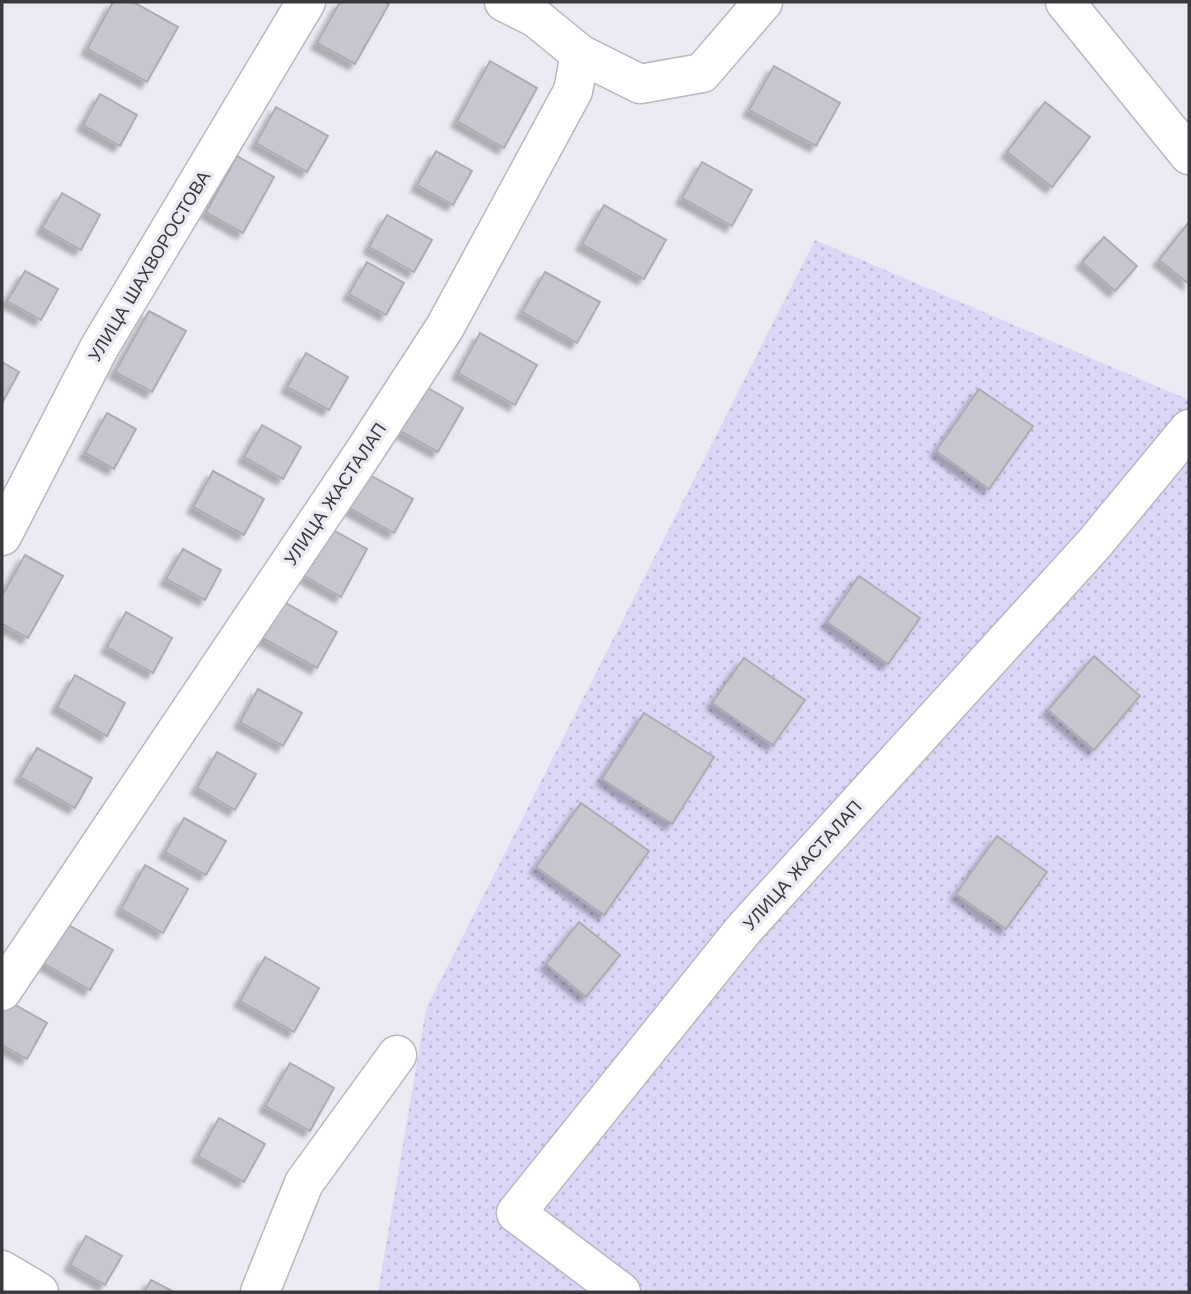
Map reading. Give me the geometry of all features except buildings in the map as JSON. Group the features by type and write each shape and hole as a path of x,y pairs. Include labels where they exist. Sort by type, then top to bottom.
{"street":[{"name":"УЛИЦА ШАХВОРОСТОВА","path":"2,536 99,348 306,2"},
{"path":"504,2 536,18 580,54 640,84 702,73 763,2"},
{"path":"1065,2 1189,155"},
{"name":"УЛИЦА ЖАСТАЛАП","path":"2,991 445,327 573,91 580,54"},
{"name":"УЛИЦА ЖАСТАЛАП","path":"621,1292 516,1213 744,929 1094,544 1189,429"},
{"path":"260,1292 304,1183 397,1055"},
{"path":"2,1270 39,1292"}],"shaded area":[{"path":"815,240 1189,400 1189,1292 378,1292 426,1009"}]}
